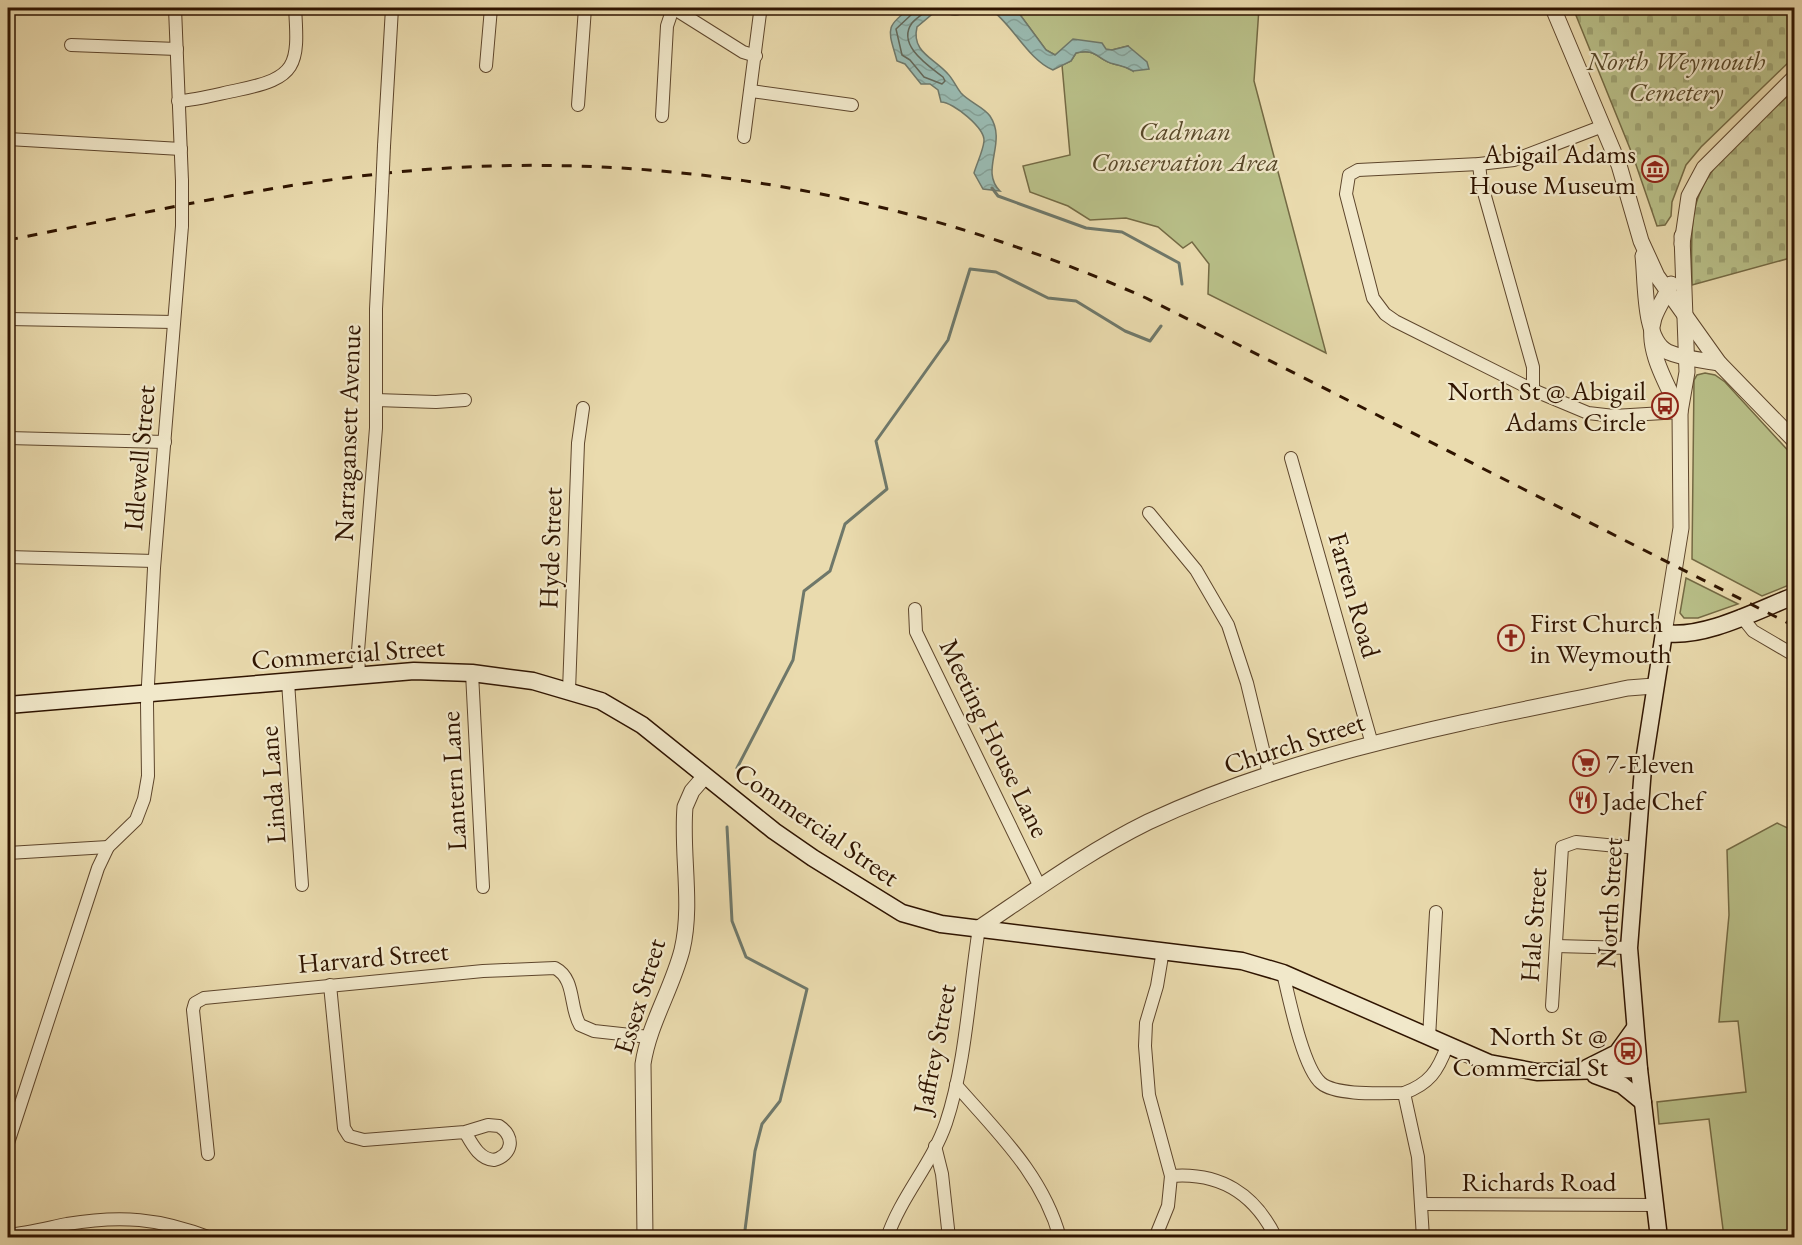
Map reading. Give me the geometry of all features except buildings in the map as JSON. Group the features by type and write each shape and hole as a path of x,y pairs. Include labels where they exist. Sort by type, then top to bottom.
{"main road":[{"path":"1664,633 1694,632 1794,596"},
{"name":"North Street","path":"1639,1072 1629,948 1643,768 1664,633"},
{"name":"Commercial Street","path":"8,705 414,671 472,673 533,681 569,691 622,711 774,831 902,913 941,924 1242,961 1283,973 1489,1063 1537,1072 1639,1072"},
{"path":"1584,1071 1617,1053 1635,1028"},
{"path":"1584,1071 1622,1085 1643,1102"},
{"path":"1639,1072 1659,1238"}],"street":[{"name":"Idlewell Street","path":"108,847 136,820 144,799 148,776 148,693 154,561 182,226 175,8"},
{"path":"178,100 266,84 286,73 295,52 295,8"},
{"name":"Narragansett Avenue","path":"359,676 358,651 376,400 376,309 392,8"},
{"path":"486,66 491,8"},
{"path":"578,105 585,8"},
{"path":"662,116 667,26 673,8 743,52 756,56"},
{"path":"1553,8 1625,182 1641,241 1652,267 1719,363 1794,440"},
{"path":"744,137 760,13"},
{"path":"71,45 177,49"},
{"name":"North Street","path":"1680,412 1660,364 1651,333 1655,315 1668,292 1677,268 1689,196 1704,168 1794,78"},
{"path":"751,91 852,105"},
{"path":"1603,126 1514,159 1479,164 1358,170 1349,175 1346,195 1373,298 1385,314 1533,390 1588,413 1614,416 1680,412"},
{"path":"8,139 181,149"},
{"path":"1479,164 1481,182 1533,367 1533,390"},
{"name":"North Street","path":"1664,633 1680,540 1680,412 1685,388 1686,357 1682,236"},
{"path":"1641,241 1651,333 1662,348 1686,357 1719,363"},
{"path":"8,318 174,322"},
{"path":"376,400 436,402 465,400"},
{"name":"Hyde Street","path":"569,691 577,454 583,408"},
{"path":"8,438 165,442"},
{"name":"Farren Road","path":"1292,458 1372,744"},
{"path":"1149,513 1196,570 1228,624 1247,683 1269,774"},
{"path":"8,557 154,561"},
{"name":"Meeting House Lane","path":"915,609 916,632 1040,886"},
{"path":"1741,616 1753,631 1794,655"},
{"name":"Lantern Lane","path":"472,673 483,887"},
{"name":"Linda Lane","path":"288,682 302,885"},
{"name":"Church Street","path":"979,928 1040,886 1148,822 1269,774 1372,744 1628,688 1654,686"},
{"name":"Essex Street","path":"645,1238 642,1077 645,1045 682,951 685,924 685,807 692,791 705,776"},
{"name":"Hale Street","path":"1552,1006 1562,847 1576,842 1637,848"},
{"path":"8,853 108,847 98,868 8,1143"},
{"path":"1429,1038 1436,912"},
{"name":"Jaffrey Street","path":"887,1238 902,1202 945,1125 956,1085 979,928"},
{"path":"1556,946 1629,948"},
{"path":"1155,1238 1168,1206 1171,1176 1149,1095 1145,1046 1146,1023 1157,986 1163,950"},
{"name":"Harvard Street","path":"208,1154 193,1010 197,1001 209,997 518,968 555,968 568,980 572,1007 580,1025 594,1031 649,1037"},
{"path":"1283,973 1303,1046 1320,1083 1332,1089 1404,1093 1430,1080 1439,1068 1447,1046"},
{"path":"330,985 344,1128 349,1136 364,1140 465,1132"},
{"path":"956,1085 1026,1164 1044,1194 1060,1238"},
{"path":"1404,1093 1418,1157 1423,1204 1423,1238"},
{"path":"935,1146 942,1174 949,1238"},
{"path":"1171,1176 1205,1176 1239,1190 1257,1206 1276,1238"},
{"name":"Richards Road","path":"1423,1204 1656,1205"},
{"path":"8,1235 99,1220 133,1218 158,1221 211,1238"}],"green space":[{"name":"Cadman Conservation Area","path":"1015,8 1259,8 1254,81 1326,353 1208,294 1209,264 1192,242 1183,248 1158,227 1126,218 1090,220 1068,206 1030,192 1023,166 1070,155 1062,65 1071,61 1076,53 1089,52 1133,71 1128,46 1112,50 1062,50 1055,55 1046,50"},
{"name":"North Weymouth Cemetery","path":"1573,8 1794,8 1794,57 1701,147 1686,165 1672,202 1671,216 1665,225 1657,226 1633,156"},
{"name":"North Weymouth Cemetery","path":"1794,90 1794,257 1692,285 1692,230 1694,212 1700,193 1709,176 1734,145"},
{"path":"1705,373 1715,375 1725,382 1794,457 1794,583 1762,596 1692,559 1694,380 1697,375"},
{"path":"1686,578 1738,604 1698,618 1684,618 1680,613"},
{"path":"1777,823 1794,831 1794,1237 1724,1237 1709,1119 1659,1124 1657,1102 1746,1092 1738,1021 1719,1022 1729,915 1727,850"}],"water":[{"path":"911,8 975,8 955,15 943,10 936,11 917,27 916,36 920,49 948,74 964,96 990,116 995,126 996,136 992,174 994,183 1000,191 983,189 974,173 984,141 979,129 953,106 941,102 938,90 930,84 921,84 905,64 897,61 890,30 896,20"},
{"path":"989,8 1015,8 1046,50 1055,55 1073,39 1102,43 1106,49 1112,50 1128,46 1147,62 1149,69 1133,71 1108,62 1093,53 1083,52 1076,53 1071,61 1053,70 1036,58 1005,22"}],"waterway":[{"path":"992,188 998,196 1086,228 1122,232 1179,263 1182,284"},
{"path":"737,768 793,660 804,591 830,571 845,524 887,489 876,441 948,340 970,269 996,272 1048,298 1076,301 1125,331 1150,341 1161,326"},
{"path":"727,827 732,921 746,957 807,989 780,1101 762,1124 755,1151 744,1238"}],"railway":[{"path":"8,240 266,190 353,177 455,168 556,166 657,171 758,183 857,202 955,227 1052,259 1146,298 1794,626"}],"place":[{"name":"Abigail Adams House Museum","path":"1655,169"},
{"name":"North St @ Abigail Adams Circle","path":"1665,406"},
{"name":"First Church in Weymouth","path":"1511,638"},
{"name":"7-Eleven","path":"1586,763"},
{"name":"Jade Chef","path":"1583,800"},
{"name":"North St @ Commercial St","path":"1628,1051"}]}
